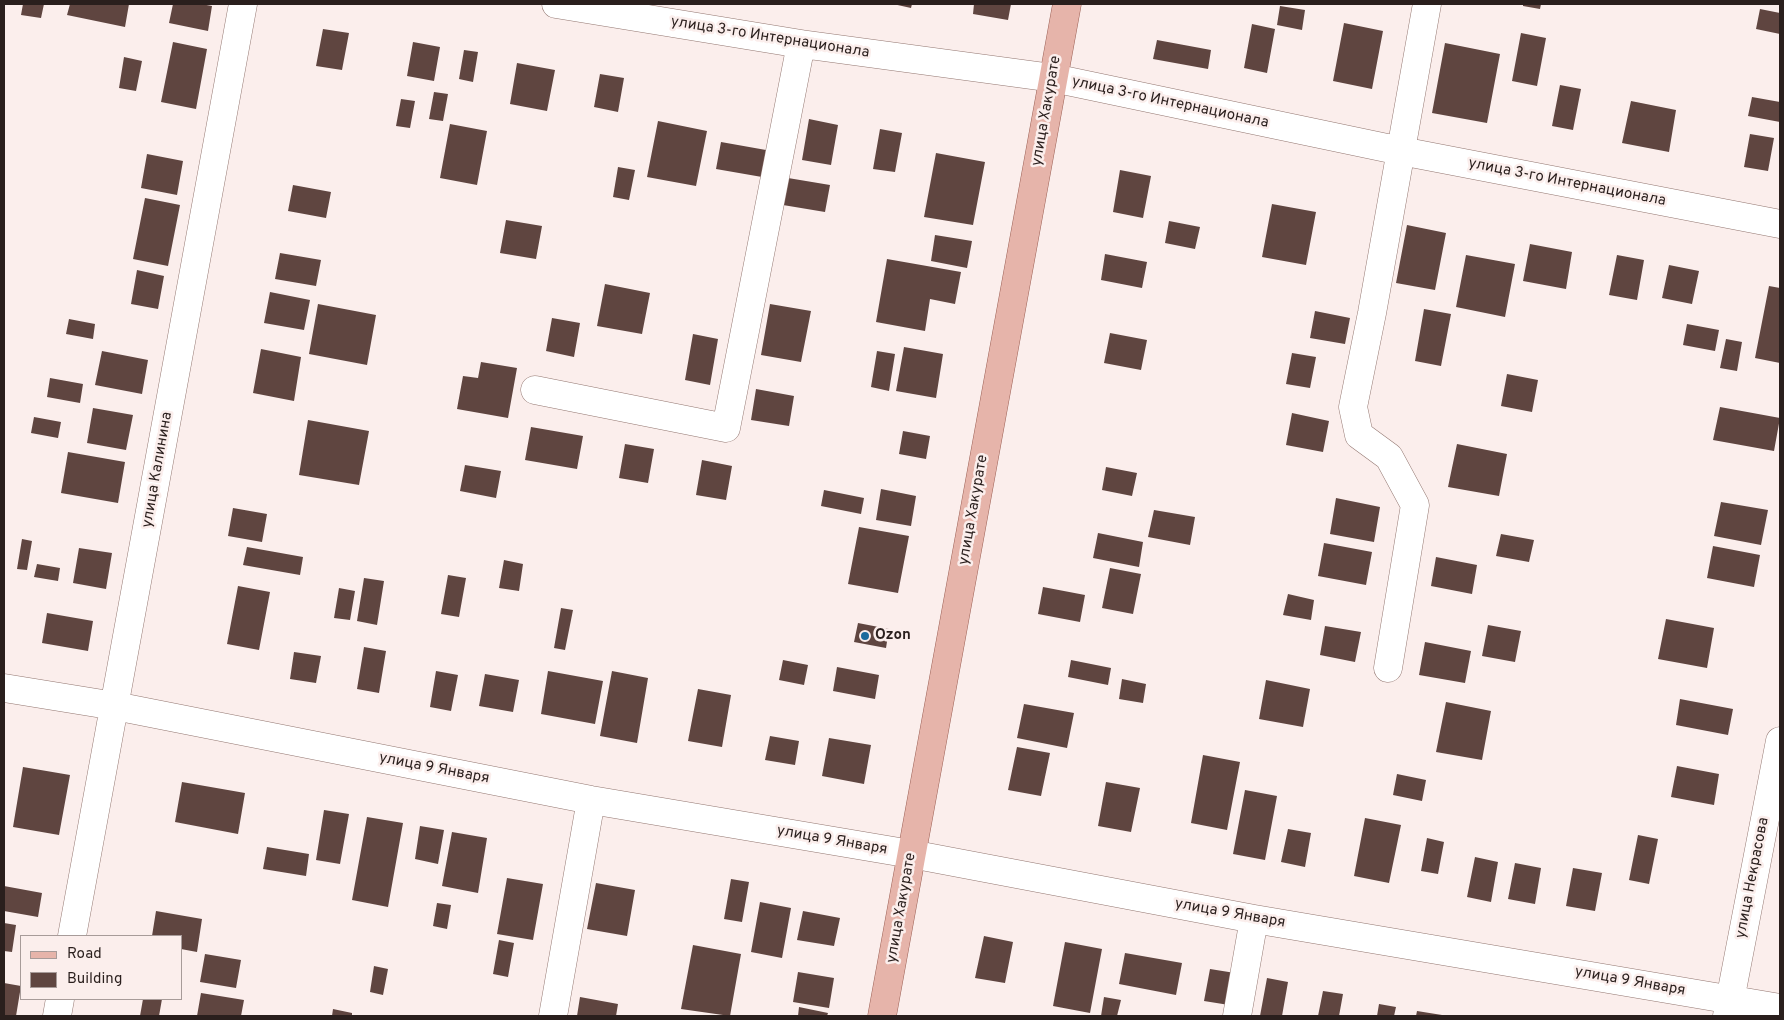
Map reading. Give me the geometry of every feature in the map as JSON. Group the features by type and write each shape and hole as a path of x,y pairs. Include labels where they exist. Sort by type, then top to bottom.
{"main road":[{"name":"улица Хакурате","path":"882,1016 1067,4"}],"street":[{"name":"улица Калинина","path":"72,935 243,4"},
{"name":"улица 3-го Интернационала","path":"556,4 592,7 801,44 1053,78 1401,151 1780,224"},
{"path":"1388,668 1415,505 1389,457 1360,435 1353,407 1372,313 1427,4"},
{"path":"535,390 726,428 801,44"},
{"name":"улица 9 Января","path":"4,688 115,706 590,800 912,854 1728,1008 1780,1008"},
{"name":"улица Некрасова","path":"1728,1008 1780,741"},
{"path":"553,1016 590,800"},
{"path":"1237,1016 1254,919"},
{"path":"57,1016 60,1000"}],"building":[{"path":"23,4 44,4 41,18 21,15"},
{"path":"70,4 129,4 125,27 67,15"},
{"path":"173,4 212,6 208,31 169,23"},
{"path":"893,4 912,4 911,8"},
{"path":"974,4 1011,4 1008,20 973,14"},
{"path":"1523,4 1541,4 1540,9 1523,6"},
{"path":"1280,6 1305,10 1302,30 1277,25"},
{"path":"1760,9 1780,13 1780,34 1756,29"},
{"path":"1344,23 1383,31 1372,89 1333,81"},
{"path":"1252,24 1275,29 1267,73 1244,68"},
{"path":"323,29 349,33 342,70 316,66"},
{"path":"1521,33 1546,38 1537,86 1512,81"},
{"path":"1157,40 1211,50 1208,69 1153,59"},
{"path":"173,42 207,49 196,109 161,102"},
{"path":"413,42 440,47 434,81 407,76"},
{"path":"1445,43 1500,54 1487,123 1432,113"},
{"path":"464,50 478,52 473,82 459,79"},
{"path":"124,57 142,61 136,91 119,88"},
{"path":"517,63 555,70 547,111 510,104"},
{"path":"600,74 624,78 618,112 594,107"},
{"path":"1560,85 1581,89 1573,130 1552,126"},
{"path":"434,92 448,94 443,121 429,119"},
{"path":"1752,97 1780,102 1780,122 1748,116"},
{"path":"401,99 415,101 410,128 396,126"},
{"path":"1631,101 1676,110 1669,152 1622,143"},
{"path":"809,119 838,125 831,165 802,160"},
{"path":"658,121 707,131 696,186 647,177"},
{"path":"450,124 487,131 477,185 440,178"},
{"path":"880,129 902,133 895,172 873,169"},
{"path":"1750,134 1774,138 1768,171 1744,167"},
{"path":"721,142 766,150 762,177 716,169"},
{"path":"936,153 985,162 973,225 924,217"},
{"path":"147,154 183,161 177,195 141,188"},
{"path":"618,167 635,170 629,200 613,197"},
{"path":"1120,170 1151,176 1143,218 1113,212"},
{"path":"788,178 830,185 825,212 783,205"},
{"path":"293,185 331,192 326,218 288,211"},
{"path":"145,198 180,205 168,266 133,259"},
{"path":"1272,204 1316,212 1306,265 1262,257"},
{"path":"506,220 542,226 536,259 500,253"},
{"path":"1169,221 1200,227 1195,249 1165,243"},
{"path":"1407,225 1446,233 1435,290 1396,283"},
{"path":"935,235 972,241 967,268 931,261"},
{"path":"1530,244 1572,252 1566,289 1523,281"},
{"path":"280,253 321,260 316,286 275,279"},
{"path":"1105,254 1147,262 1142,288 1101,280"},
{"path":"1466,255 1515,264 1505,317 1456,307"},
{"path":"1617,255 1644,260 1637,300 1609,295"},
{"path":"887,259 961,272 955,304 930,299 925,331 876,322"},
{"path":"1669,265 1699,271 1692,304 1662,298"},
{"path":"137,270 164,276 158,309 131,304"},
{"path":"605,284 650,293 642,334 597,326"},
{"path":"1769,286 1780,288 1780,363 1755,358"},
{"path":"270,292 310,300 304,330 264,323"},
{"path":"318,304 376,315 367,365 309,354"},
{"path":"770,304 811,311 801,362 761,355"},
{"path":"1424,309 1451,314 1441,366 1415,361"},
{"path":"1315,311 1350,318 1345,344 1310,338"},
{"path":"552,318 580,323 574,357 546,351"},
{"path":"69,319 95,324 93,339 66,334"},
{"path":"1687,324 1719,330 1715,351 1683,345"},
{"path":"1110,333 1147,340 1141,370 1104,363"},
{"path":"693,334 718,339 710,385 685,380"},
{"path":"1726,339 1742,342 1737,371 1720,368"},
{"path":"904,347 943,354 936,398 896,391"},
{"path":"261,349 301,357 294,401 253,393"},
{"path":"102,351 148,360 142,394 95,385"},
{"path":"877,351 895,354 889,391 871,387"},
{"path":"1292,353 1316,357 1310,388 1286,384"},
{"path":"481,362 517,368 508,418 457,409 463,376 478,378"},
{"path":"1507,374 1538,380 1532,412 1501,406"},
{"path":"50,378 83,384 80,403 47,397"},
{"path":"756,389 794,396 789,426 751,420"},
{"path":"1720,407 1780,418 1774,451 1713,440"},
{"path":"93,408 133,415 126,450 87,443"},
{"path":"1292,413 1329,421 1323,452 1286,445"},
{"path":"34,417 61,422 58,438 31,433"},
{"path":"308,420 369,431 359,485 299,475"},
{"path":"531,427 583,436 577,469 525,460"},
{"path":"903,431 930,436 926,459 899,454"},
{"path":"625,444 654,449 648,483 619,478"},
{"path":"1457,444 1507,454 1499,496 1448,487"},
{"path":"68,452 125,462 118,503 61,493"},
{"path":"702,460 732,466 726,500 696,495"},
{"path":"465,465 501,471 496,498 460,491"},
{"path":"1106,467 1137,473 1132,496 1102,490"},
{"path":"881,489 916,496 911,526 876,520"},
{"path":"824,490 864,498 861,514 821,506"},
{"path":"1336,498 1380,507 1374,542 1330,534"},
{"path":"1721,502 1768,510 1761,545 1714,536"},
{"path":"233,508 267,514 262,542 228,536"},
{"path":"1154,510 1195,517 1190,545 1148,537"},
{"path":"859,527 909,536 898,593 848,584"},
{"path":"1098,533 1143,542 1139,567 1093,558"},
{"path":"1501,534 1534,540 1529,562 1496,556"},
{"path":"22,539 32,541 27,570 17,569"},
{"path":"1324,543 1372,552 1366,585 1318,576"},
{"path":"1713,546 1760,555 1754,587 1707,578"},
{"path":"247,547 303,557 300,575 243,565"},
{"path":"79,548 112,553 106,589 73,583"},
{"path":"1436,557 1477,565 1472,594 1431,586"},
{"path":"504,560 523,564 519,591 499,588"},
{"path":"37,564 60,568 58,581 34,577"},
{"path":"1110,568 1141,574 1133,614 1102,608"},
{"path":"448,575 466,578 459,617 441,614"},
{"path":"364,578 384,581 377,625 357,621"},
{"path":"238,586 270,592 259,650 227,644"},
{"path":"1043,587 1085,595 1080,622 1038,614"},
{"path":"339,588 355,591 350,620 334,618"},
{"path":"1288,594 1314,600 1311,620 1283,615"},
{"path":"561,608 573,610 565,650 554,648"},
{"path":"47,613 93,621 88,651 42,643"},
{"path":"1666,619 1714,628 1707,668 1658,659"},
{"path":"858,623 889,629 886,648 854,642"},
{"path":"1488,625 1521,631 1515,662 1482,656"},
{"path":"1325,626 1361,632 1355,662 1320,655"},
{"path":"1425,642 1471,651 1465,683 1419,675"},
{"path":"364,647 386,651 379,693 357,689"},
{"path":"294,652 321,656 316,683 290,679"},
{"path":"783,660 808,665 804,685 779,680"},
{"path":"1071,660 1111,668 1108,685 1068,677"},
{"path":"837,667 879,675 875,699 833,691"},
{"path":"436,671 458,675 451,711 430,707"},
{"path":"548,671 603,681 595,724 541,714"},
{"path":"612,671 648,678 637,743 600,736"},
{"path":"485,674 519,680 513,712 479,706"},
{"path":"1122,679 1146,684 1143,703 1119,699"},
{"path":"1266,680 1310,689 1303,727 1259,719"},
{"path":"698,689 731,695 722,747 688,741"},
{"path":"1680,699 1733,709 1728,735 1676,725"},
{"path":"1446,702 1491,711 1482,760 1436,752"},
{"path":"1024,704 1074,713 1067,748 1017,738"},
{"path":"770,736 799,741 795,765 765,760"},
{"path":"829,738 871,745 864,784 822,776"},
{"path":"1017,747 1050,753 1041,796 1008,790"},
{"path":"1203,755 1240,762 1227,830 1191,823"},
{"path":"1677,766 1719,774 1714,805 1671,797"},
{"path":"23,767 70,775 59,835 13,827"},
{"path":"1397,774 1426,780 1422,801 1393,795"},
{"path":"182,782 245,793 238,834 175,822"},
{"path":"1106,782 1140,788 1131,832 1098,826"},
{"path":"1245,790 1277,796 1265,860 1233,854"},
{"path":"324,810 349,814 340,864 316,860"},
{"path":"367,817 403,823 388,907 352,900"},
{"path":"1365,818 1401,825 1389,883 1354,876"},
{"path":"420,826 444,830 438,864 415,859"},
{"path":"1288,829 1311,833 1305,867 1281,862"},
{"path":"452,832 487,838 478,893 442,886"},
{"path":"1638,835 1658,839 1649,884 1629,880"},
{"path":"1427,838 1444,842 1438,874 1421,871"},
{"path":"267,847 309,854 306,876 263,869"},
{"path":"1475,857 1498,862 1491,902 1467,897"},
{"path":"1515,863 1541,868 1535,904 1508,899"},
{"path":"1573,868 1602,873 1595,911 1566,906"},
{"path":"507,878 543,884 533,940 497,934"},
{"path":"731,879 749,882 742,922 724,919"},
{"path":"596,883 635,890 627,936 587,929"},
{"path":"4,886 42,893 38,917 4,911"},
{"path":"760,902 791,908 782,958 751,952"},
{"path":"437,903 451,905 447,929 433,926"},
{"path":"156,911 202,919 197,952 182,949 182,935 152,935"},
{"path":"803,911 840,918 834,946 797,940"},
{"path":"4,923 16,925 12,952 4,951"},
{"path":"984,936 1013,942 1005,983 975,978"},
{"path":"499,940 514,943 508,977 493,974"},
{"path":"1065,942 1102,949 1090,1013 1053,1006"},
{"path":"693,945 741,954 730,1016 681,1009"},
{"path":"1125,953 1182,963 1176,995 1119,984"},
{"path":"205,954 241,960 236,988 200,982"},
{"path":"374,966 388,969 383,995 370,992"},
{"path":"1210,969 1235,973 1229,1005 1204,1001"},
{"path":"798,972 834,978 829,1008 793,1002"},
{"path":"1267,978 1288,982 1282,1016 1260,1016"},
{"path":"4,983 20,986 16,1016 4,1016"},
{"path":"1323,991 1343,994 1339,1016 1318,1016"},
{"path":"201,993 244,1000 241,1016 197,1016"},
{"path":"580,997 618,1004 616,1016 577,1016"},
{"path":"1104,997 1121,1000 1117,1016 1101,1016"},
{"path":"143,1000 162,1000 159,1016 140,1016"},
{"path":"1379,1004 1396,1007 1394,1016 1377,1016"},
{"path":"799,1007 828,1013 827,1016 798,1016"},
{"path":"333,1009 352,1013 352,1016 332,1016"},
{"path":"1417,1011 1442,1015 1442,1016 1416,1016"}],"place":[{"name":"Ozon","path":"865,636"}]}
